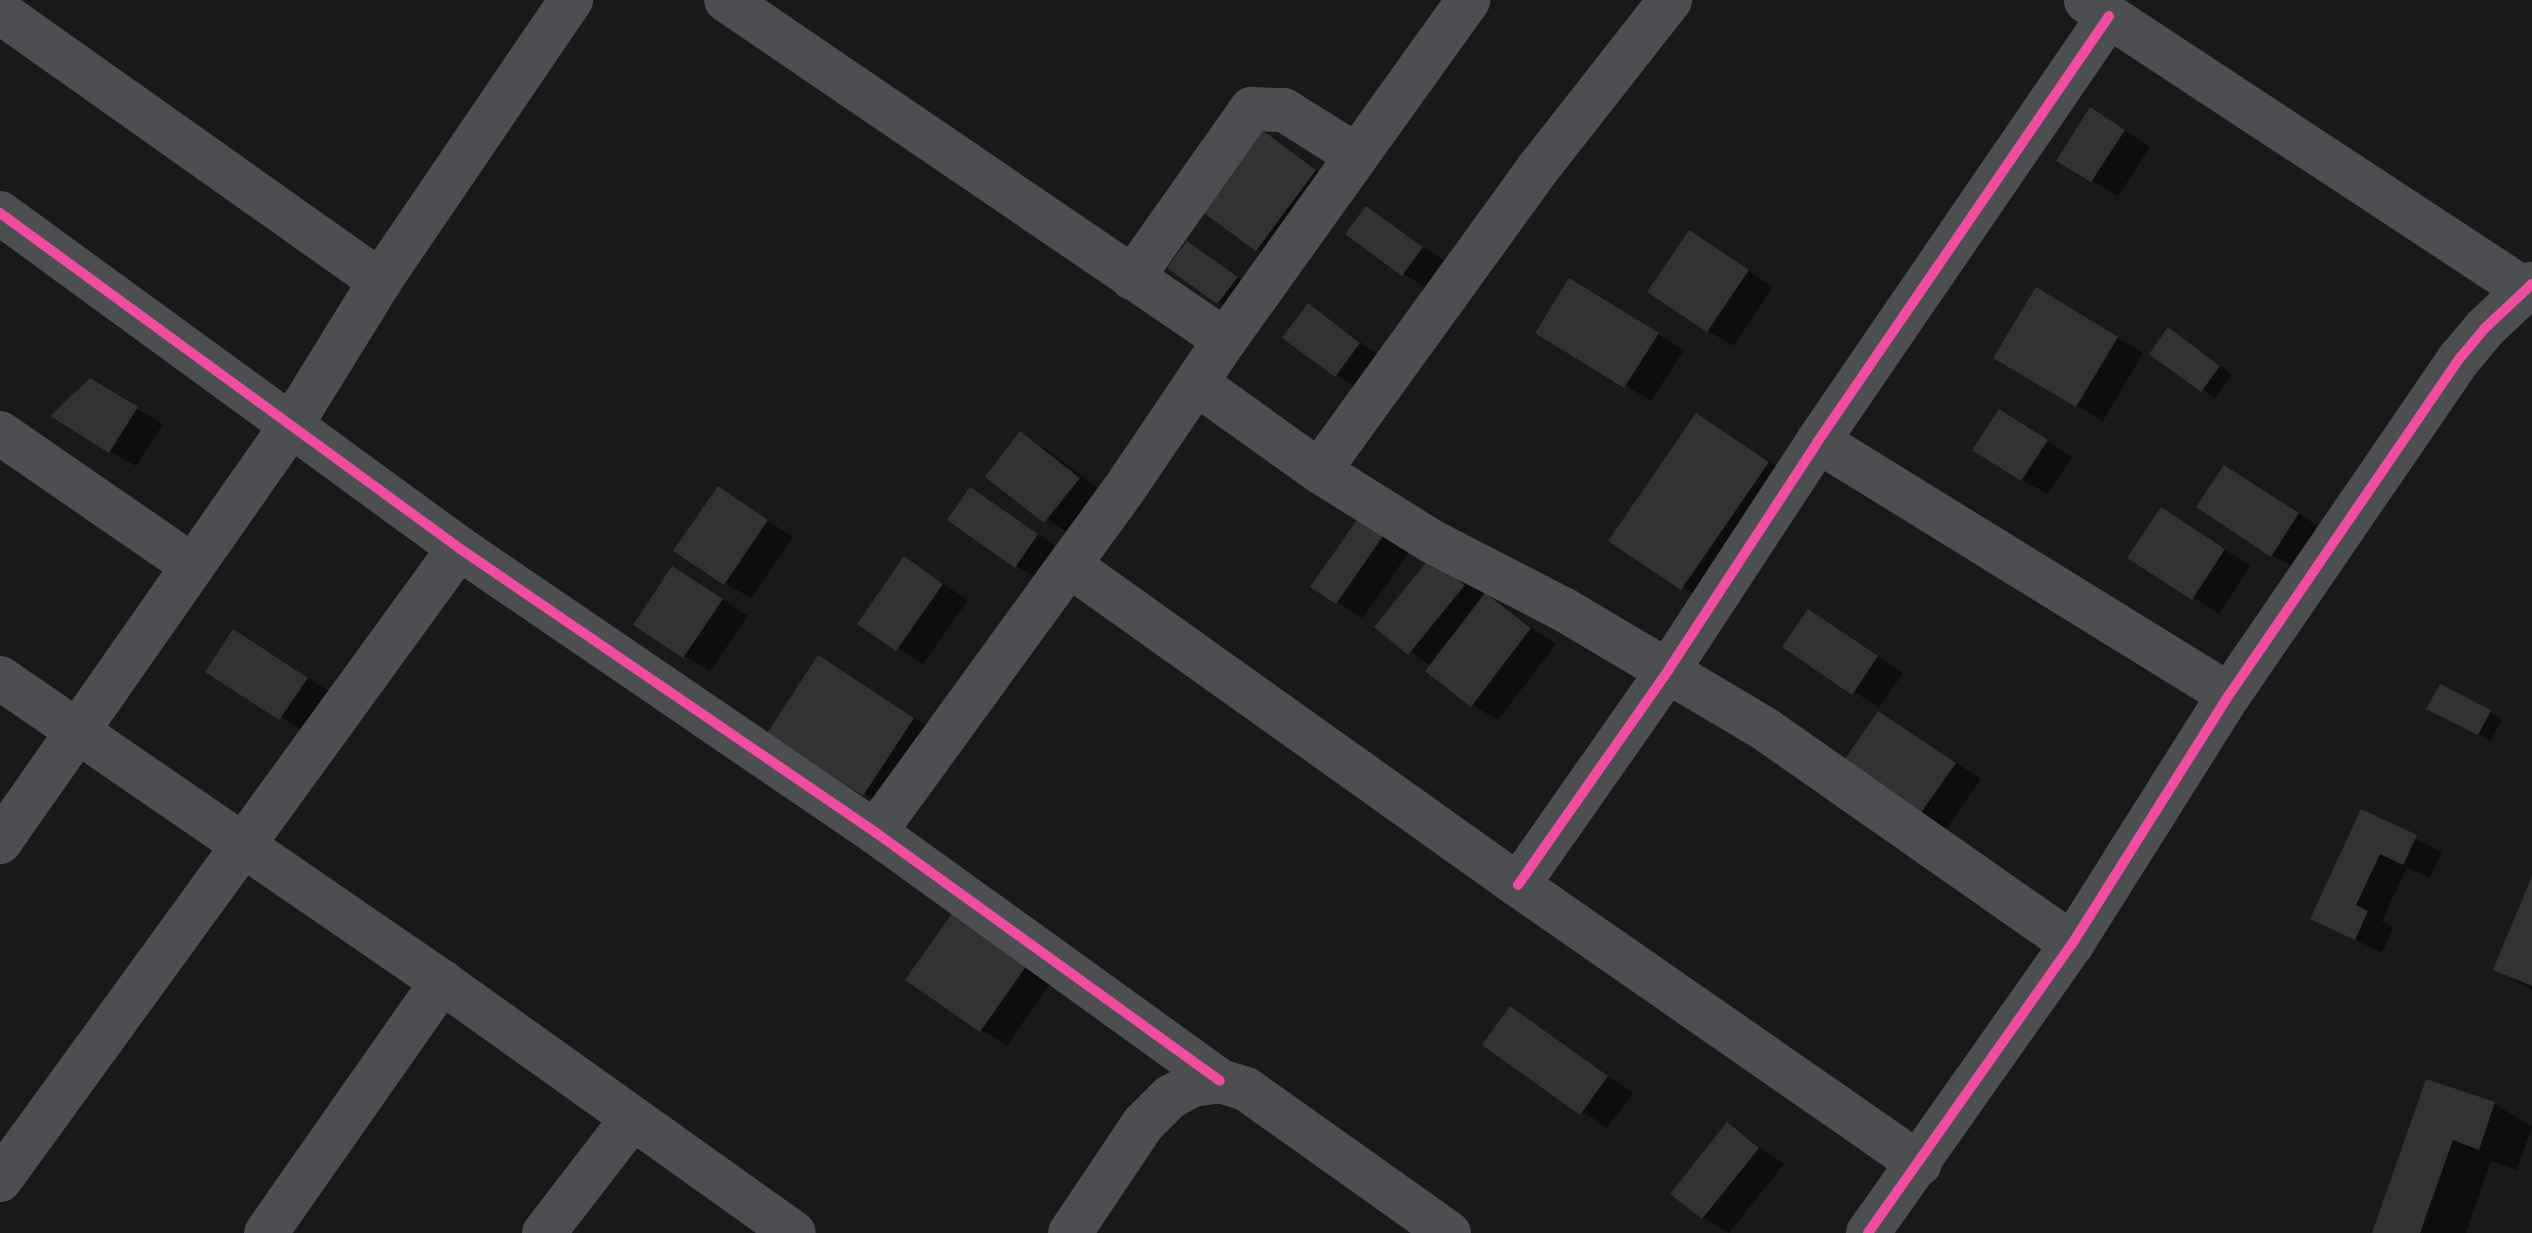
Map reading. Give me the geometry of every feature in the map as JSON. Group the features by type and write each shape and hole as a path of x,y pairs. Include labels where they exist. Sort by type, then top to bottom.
{"street":[{"path":"0,842 290,427 380,281 571,0"},
{"path":"726,0 1225,340"},
{"path":"875,832 1069,565 1468,0"},
{"path":"1319,471 1540,166 1670,0"},
{"path":"1518,885 1669,669 2097,8 2528,287 2460,358 2229,695 2072,944 1920,1164 1868,1233"},
{"path":"0,12 380,281"},
{"path":"1132,278 1251,109 1284,110 1357,156"},
{"path":"0,213 459,548 875,832 1220,1081 1246,1089 1449,1233"},
{"path":"1196,383 1319,471 1431,541 1563,609 1669,669 1765,729 2072,944"},
{"path":"0,433 191,565"},
{"path":"1818,441 2229,695"},
{"path":"0,1180 459,548"},
{"path":"1069,565 1518,885 1920,1164"},
{"path":"0,678 442,982 631,1120 794,1233"},
{"path":"266,1233 442,982"},
{"path":"1070,1233 1143,1124 1170,1097 1193,1085 1220,1081"},
{"path":"544,1233 631,1120"}],"building":[{"path":"2090,107 2125,130 2091,182 2056,161"},
{"path":"1258,127 1316,170 1256,251 1198,209"},
{"path":"1366,206 1423,247 1402,276 1345,234"},
{"path":"1689,230 1749,270 1707,332 1647,292"},
{"path":"1187,241 1238,277 1217,304 1167,268"},
{"path":"1569,278 1659,333 1624,388 1535,333"},
{"path":"2036,287 2118,337 2076,407 1993,358"},
{"path":"1308,303 1360,343 1335,377 1282,338"},
{"path":"2168,327 2220,366 2201,392 2149,354"},
{"path":"90,378 138,407 109,453 50,416"},
{"path":"1999,409 2048,440 2021,481 1972,450"},
{"path":"1696,413 1769,462 1681,590 1608,541"},
{"path":"1020,431 1080,478 1044,523 985,477"},
{"path":"2224,465 2299,513 2271,557 2196,507"},
{"path":"718,486 768,520 724,585 673,551"},
{"path":"970,487 1038,534 1015,568 947,520"},
{"path":"2161,507 2225,549 2192,600 2127,558"},
{"path":"1363,511 1388,529 1336,604 1310,587"},
{"path":"904,556 943,584 896,651 857,624"},
{"path":"1430,558 1465,585 1408,655 1374,627"},
{"path":"672,566 723,599 683,658 633,625"},
{"path":"1485,593 1531,628 1471,707 1425,671"},
{"path":"1808,609 1878,656 1852,695 1782,647"},
{"path":"233,629 308,678 279,720 205,672"},
{"path":"818,655 914,718 863,796 767,733"},
{"path":"2440,684 2491,710 2478,735 2426,709"},
{"path":"1878,711 1956,763 1915,821 1838,769"},
{"path":"2361,809 2417,835 2403,865 2380,854 2356,905 2368,911 2355,940 2310,919"},
{"path":"2532,876 2532,986 2493,970"},
{"path":"953,912 1027,965 980,1032 905,980"},
{"path":"1510,1006 1608,1076 1580,1115 1482,1045"},
{"path":"2426,1079 2495,1102 2479,1150 2453,1140 2420,1233 2372,1233"},
{"path":"1727,1122 1759,1148 1702,1219 1670,1194"}],"cycle path":[{"path":"1518,885 1669,669 1818,441 2109,16"},
{"path":"0,213 459,548 875,832 1220,1081"},
{"path":"1868,1233 2072,944 2229,695 2460,358 2484,329 2532,284"}]}
